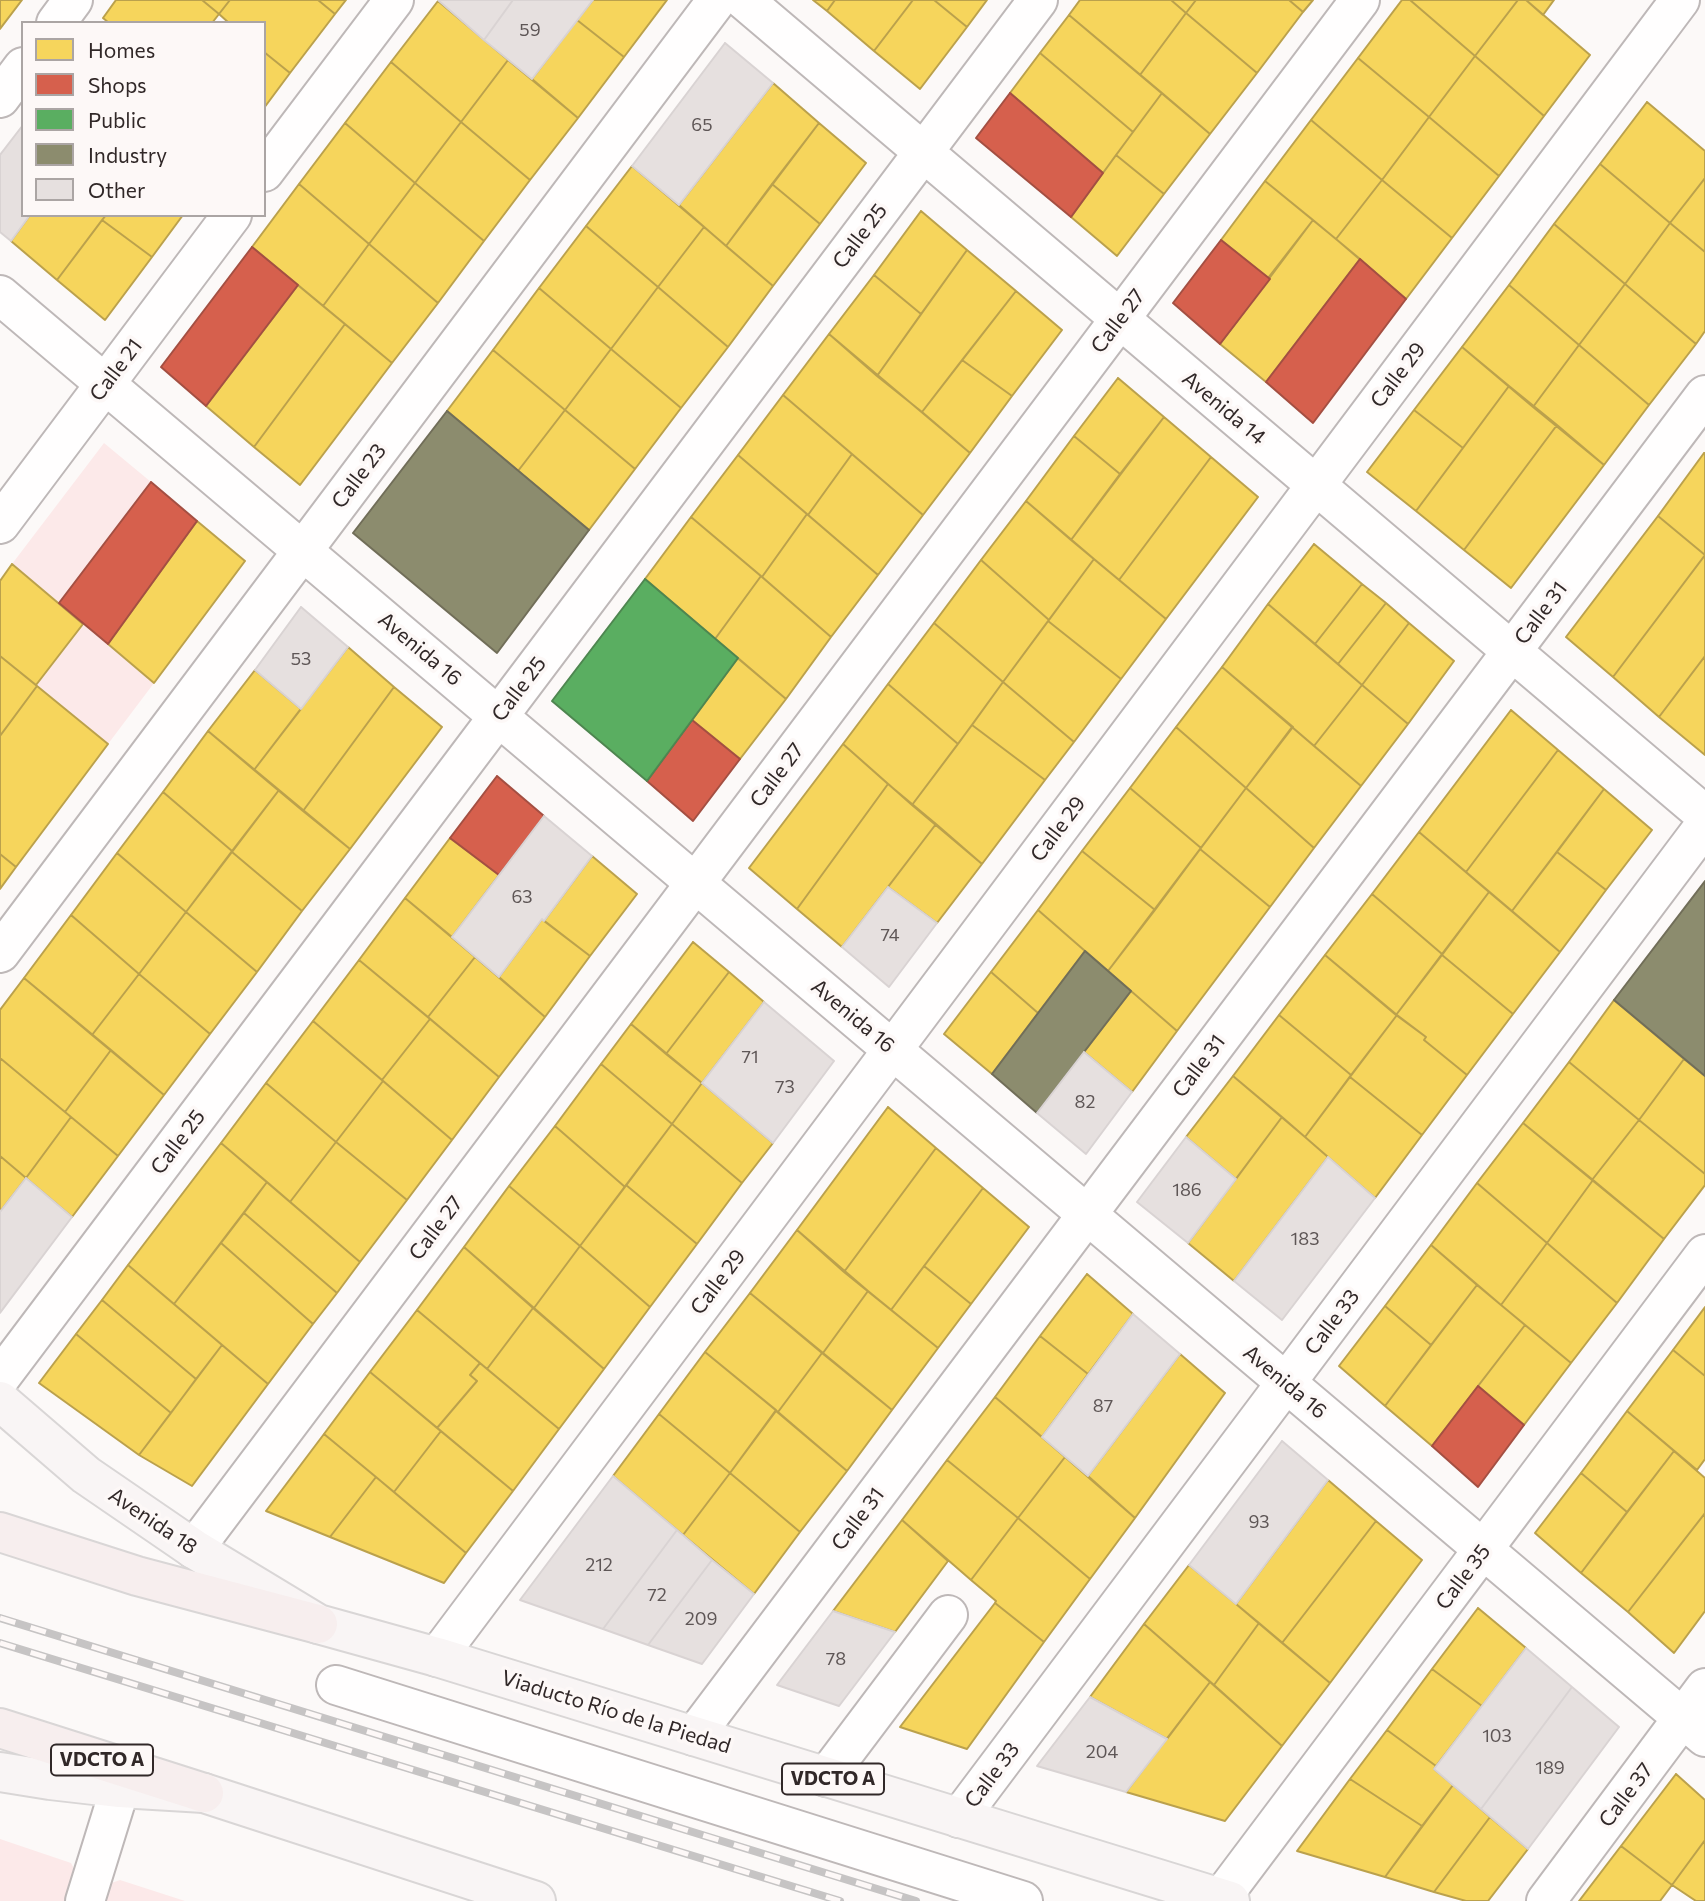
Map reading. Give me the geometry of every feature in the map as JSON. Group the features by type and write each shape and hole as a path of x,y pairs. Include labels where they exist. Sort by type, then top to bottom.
{"highway":[{"name":"Viaducto Río de la Piedad","path":"0,1532 136,1576 318,1624"},
{"name":"VDCTO A","path":"0,1728 204,1793"}],"main road":[{"name":"Avenida 18","path":"0,1401 86,1475 194,1549 318,1624"},
{"name":"Viaducto Río de la Piedad","path":"318,1624 437,1657 1225,1900"},
{"path":"0,1772 120,1788 204,1793"},
{"name":"VDCTO A","path":"204,1793 536,1901"}],"street":[{"path":"57,21 73,0"},
{"path":"266,169 394,0"},
{"name":"Calle 23","path":"0,953 717,0"},
{"name":"Avenida 14","path":"744,0 1705,815"},
{"name":"Calle 25","path":"0,1378 1038,0"},
{"name":"Calle 27","path":"194,1549 1360,0"},
{"name":"Calle 29","path":"437,1657 1680,0"},
{"path":"0,97 21,70"},
{"name":"Calle 21","path":"0,524 231,217"},
{"name":"Avenida 16","path":"0,295 1484,1549 1698,1714"},
{"name":"Calle 31","path":"694,1737 1705,395"},
{"name":"Calle 33","path":"959,1818 1705,825"},
{"name":"Calle 35","path":"1225,1900 1705,1254"},
{"path":"826,1777 948,1615"},
{"path":"336,1685 1023,1901"},
{"name":"Calle 37","path":"1546,1901 1698,1714"},
{"path":"85,1901 120,1788"}],"shaded area":[{"path":"104,443 151,482 59,603 12,564"},
{"path":"83,624 154,683 108,744 36,685"},
{"path":"0,1839 71,1863 79,1878 103,1886 120,1880 185,1901 0,1901"}],"building: Homes":[{"path":"0,0 22,0 0,29"},
{"path":"116,0 202,0 219,14 214,21 107,21 103,18"},
{"path":"202,0 230,0 219,14"},
{"path":"230,0 318,0 335,14 290,73 266,54 266,21 227,21 219,14"},
{"path":"318,0 346,0 335,14"},
{"path":"593,0 667,0 624,57 577,20"},
{"path":"813,0 835,0 827,11"},
{"path":"835,0 913,0 874,51 827,11"},
{"path":"913,0 934,0 967,27 920,89 874,51"},
{"path":"934,0 987,0 967,27"},
{"path":"1080,0 1171,0 1186,13 1140,75 1069,15"},
{"path":"1171,0 1196,0 1186,13"},
{"path":"1196,0 1289,0 1303,12 1257,73 1186,13"},
{"path":"1289,0 1313,0 1303,12"},
{"path":"1402,0 1410,0 1475,56 1429,117 1358,58"},
{"path":"1410,0 1518,0 1475,56"},
{"path":"1518,0 1526,0 1590,55 1544,116 1475,56"},
{"path":"1526,0 1554,0 1543,15"},
{"path":"438,1 508,60 461,122 391,62"},
{"path":"1186,13 1257,73 1210,134 1140,75"},
{"path":"1069,15 1162,93 1133,132 1040,53"},
{"path":"577,20 624,57 578,118 532,79"},
{"path":"1040,53 1133,132 1103,173 1010,93"},
{"path":"266,54 290,73 266,105"},
{"path":"1475,56 1544,116 1499,176 1429,117"},
{"path":"1358,58 1429,117 1382,180 1311,120"},
{"path":"508,60 578,118 530,180 461,122"},
{"path":"391,62 461,122 415,183 345,123"},
{"path":"773,83 819,123 726,246 679,205"},
{"path":"1162,93 1210,134 1164,194 1116,155"},
{"path":"1647,102 1705,151 1705,178 1670,223 1600,164"},
{"path":"1429,117 1499,176 1452,238 1382,180"},
{"path":"1311,120 1382,180 1336,239 1265,181"},
{"path":"461,122 530,180 484,241 415,183"},
{"path":"345,123 415,183 369,244 299,184"},
{"path":"819,123 866,163 820,224 772,184"},
{"path":"1116,155 1164,194 1117,256 1071,217"},
{"path":"1600,164 1670,223 1625,284 1554,224"},
{"path":"632,166 704,227 658,287 586,226"},
{"path":"1705,178 1705,252 1670,223"},
{"path":"1382,180 1452,238 1406,299 1336,239"},
{"path":"1265,181 1313,220 1268,278 1221,240"},
{"path":"415,183 484,241 438,303 369,244"},
{"path":"299,184 369,244 323,306 252,247"},
{"path":"772,184 820,224 773,286 726,246"},
{"path":"921,211 967,250 921,314 874,275"},
{"path":"29,217 104,217 57,280 11,241"},
{"path":"104,217 182,217 152,257 102,220"},
{"path":"102,220 152,257 105,320 57,280"},
{"path":"1313,220 1360,259 1266,382 1220,344"},
{"path":"1670,223 1705,252 1705,331 1696,344 1625,284"},
{"path":"1554,224 1625,284 1579,345 1509,285"},
{"path":"586,226 658,287 611,349 539,288"},
{"path":"704,227 773,286 728,347 658,287"},
{"path":"369,244 438,303 392,363 323,306"},
{"path":"967,250 1016,291 922,412 877,376"},
{"path":"874,275 921,314 877,376 829,334"},
{"path":"1625,284 1696,344 1649,405 1579,345"},
{"path":"298,285 345,324 254,447 206,406"},
{"path":"1509,285 1579,345 1533,407 1462,347"},
{"path":"658,287 728,347 681,408 611,349"},
{"path":"539,288 611,349 565,410 493,350"},
{"path":"1016,291 1062,330 1012,396 962,360"},
{"path":"345,324 392,363 300,485 254,447"},
{"path":"829,334 970,453 923,515 783,395"},
{"path":"1579,345 1649,405 1604,465 1533,407"},
{"path":"1462,347 1509,386 1463,448 1414,410"},
{"path":"611,349 681,408 635,469 565,410"},
{"path":"493,350 565,410 518,471 447,411"},
{"path":"962,360 1012,396 970,453 922,412"},
{"path":"1118,378 1164,417 1120,474 1074,436"},
{"path":"1509,386 1557,425 1464,550 1416,511"},
{"path":"783,395 852,454 808,515 738,455"},
{"path":"565,410 635,469 589,530 518,471"},
{"path":"1414,410 1463,448 1416,511 1367,472"},
{"path":"1164,417 1211,457 1119,580 1071,540"},
{"path":"1557,425 1604,465 1511,588 1464,550"},
{"path":"1074,436 1120,474 1071,540 1026,501"},
{"path":"1705,453 1705,555 1658,516"},
{"path":"852,454 923,515 878,575 808,515"},
{"path":"738,455 807,514 762,577 691,517"},
{"path":"1211,457 1258,497 1166,619 1119,580"},
{"path":"1026,501 1094,559 1049,620 981,560"},
{"path":"807,514 878,575 831,637 762,577"},
{"path":"1658,516 1705,555 1613,677 1566,637"},
{"path":"691,517 761,576 715,639 645,579"},
{"path":"197,521 245,561 154,683 108,644"},
{"path":"1314,544 1362,584 1315,644 1268,604"},
{"path":"1705,555 1705,656 1659,717 1613,677"},
{"path":"1094,559 1166,619 1121,679 1048,621"},
{"path":"981,560 1049,620 1003,682 934,623"},
{"path":"12,564 83,624 36,685 0,656 0,581"},
{"path":"761,576 831,637 786,699 715,639"},
{"path":"1362,584 1386,603 1338,664 1315,644"},
{"path":"1386,603 1409,623 1362,685 1338,664"},
{"path":"1268,604 1362,685 1314,746 1222,667"},
{"path":"1048,621 1121,679 1074,742 1003,682"},
{"path":"934,623 1003,682 958,744 888,684"},
{"path":"1409,623 1454,661 1408,724 1362,685"},
{"path":"348,647 394,687 303,811 254,770"},
{"path":"0,656 37,686 0,736"},
{"path":"1705,656 1705,755 1659,717"},
{"path":"738,658 786,699 740,759 692,720"},
{"path":"1222,667 1293,727 1246,788 1176,727"},
{"path":"255,670 301,709 254,770 208,731"},
{"path":"1003,682 1074,742 1045,780 972,725"},
{"path":"888,684 958,744 912,805 843,744"},
{"path":"1362,685 1408,724 1361,786 1314,746"},
{"path":"37,686 108,744 16,867 0,854 0,736"},
{"path":"394,687 442,727 350,849 303,811"},
{"path":"1511,710 1558,750 1466,872 1419,832"},
{"path":"972,725 1045,780 982,864 912,805"},
{"path":"1176,727 1246,788 1201,848 1130,788"},
{"path":"1292,727 1361,786 1314,848 1246,788"},
{"path":"208,731 279,790 232,851 163,792"},
{"path":"843,744 888,784 797,909 749,868"},
{"path":"1558,750 1604,789 1512,911 1466,872"},
{"path":"888,784 936,824 842,947 797,909"},
{"path":"1130,788 1201,848 1155,910 1082,851"},
{"path":"1246,788 1314,848 1270,907 1200,849"},
{"path":"1604,789 1652,830 1606,890 1557,852"},
{"path":"279,790 350,849 302,911 232,852"},
{"path":"163,792 232,851 186,912 117,853"},
{"path":"936,824 982,864 937,923 888,887"},
{"path":"1419,832 1489,892 1442,954 1372,894"},
{"path":"450,838 499,875 452,937 405,898"},
{"path":"1200,849 1270,907 1177,1031 1108,971"},
{"path":"1082,851 1155,910 1108,971 1038,910"},
{"path":"232,852 302,911 257,972 186,912"},
{"path":"1557,852 1606,890 1560,952 1512,911"},
{"path":"117,853 186,912 139,974 71,915"},
{"path":"0,854 16,867 0,889"},
{"path":"592,856 637,894 590,956 544,921"},
{"path":"1489,892 1560,952 1513,1014 1442,955"},
{"path":"1372,894 1442,954 1396,1015 1325,955"},
{"path":"405,898 475,957 428,1017 359,960"},
{"path":"1038,910 1085,951 1038,1013 991,972"},
{"path":"186,912 257,972 210,1034 139,974"},
{"path":"71,915 139,974 92,1035 24,978"},
{"path":"542,919 590,956 545,1017 499,977"},
{"path":"693,942 729,972 666,1054 631,1024"},
{"path":"1325,955 1397,1015 1351,1075 1279,1015"},
{"path":"1442,955 1513,1014 1467,1075 1424,1040 1426,1037 1396,1015"},
{"path":"475,957 545,1017 499,1077 428,1017"},
{"path":"359,960 430,1019 382,1080 313,1021"},
{"path":"729,972 764,1002 702,1083 666,1054"},
{"path":"991,972 1038,1013 992,1074 944,1034"},
{"path":"139,974 210,1034 164,1095 92,1035"},
{"path":"24,978 111,1050 65,1112 0,1058 0,1010"},
{"path":"1131,991 1177,1031 1132,1092 1084,1052"},
{"path":"1614,1000 1684,1059 1639,1120 1569,1062"},
{"path":"1279,1015 1351,1075 1305,1137 1233,1076"},
{"path":"1397,1015 1426,1037 1424,1040 1467,1075 1422,1135 1350,1077"},
{"path":"430,1019 499,1077 452,1140 382,1080"},
{"path":"313,1021 383,1081 336,1142 266,1083"},
{"path":"631,1024 702,1083 672,1124 601,1064"},
{"path":"111,1050 164,1095 118,1156 65,1112"},
{"path":"0,1058 71,1117 26,1178 0,1156"},
{"path":"1684,1059 1705,1076 1705,1174 1639,1120"},
{"path":"1569,1062 1639,1120 1592,1180 1523,1123"},
{"path":"601,1064 672,1124 625,1187 555,1126"},
{"path":"1233,1076 1282,1117 1236,1179 1186,1137"},
{"path":"1350,1077 1422,1135 1375,1198 1305,1137"},
{"path":"383,1081 452,1140 407,1200 336,1142"},
{"path":"266,1083 336,1142 290,1202 221,1143"},
{"path":"702,1083 773,1143 742,1183 672,1124"},
{"path":"888,1107 936,1148 844,1272 797,1230"},
{"path":"71,1117 118,1156 72,1217 26,1178"},
{"path":"1282,1117 1328,1157 1234,1281 1188,1243"},
{"path":"1639,1120 1705,1174 1705,1185 1664,1239 1592,1180"},
{"path":"1523,1123 1593,1180 1547,1243 1477,1183"},
{"path":"672,1124 742,1183 697,1244 626,1185"},
{"path":"555,1126 625,1187 580,1246 509,1186"},
{"path":"336,1142 407,1200 360,1262 290,1202"},
{"path":"221,1143 267,1182 174,1304 128,1265"},
{"path":"936,1148 983,1188 891,1310 844,1272"},
{"path":"0,1156 26,1178 0,1212"},
{"path":"1593,1180 1664,1239 1617,1303 1547,1243"},
{"path":"267,1182 360,1262 337,1293 244,1213"},
{"path":"1477,1183 1547,1243 1501,1305 1431,1245"},
{"path":"626,1185 697,1244 650,1307 580,1246"},
{"path":"509,1186 580,1246 534,1308 464,1247"},
{"path":"983,1188 1029,1227 971,1304 924,1266"},
{"path":"244,1213 337,1293 313,1324 221,1243"},
{"path":"797,1230 868,1291 823,1353 750,1293"},
{"path":"221,1243 313,1324 268,1384 174,1304"},
{"path":"1547,1243 1617,1303 1571,1363 1501,1305"},
{"path":"1431,1245 1477,1285 1431,1345 1385,1306"},
{"path":"580,1246 650,1307 604,1369 534,1308"},
{"path":"464,1247 533,1308 487,1369 417,1310"},
{"path":"128,1265 222,1345 196,1379 102,1300"},
{"path":"924,1266 971,1304 938,1348 891,1310"},
{"path":"1087,1274 1133,1314 1088,1374 1040,1336"},
{"path":"1477,1285 1525,1325 1432,1446 1385,1406"},
{"path":"868,1291 938,1348 892,1410 823,1353"},
{"path":"750,1293 822,1353 778,1412 705,1352"},
{"path":"102,1300 196,1379 171,1413 76,1334"},
{"path":"1385,1306 1431,1345 1385,1406 1339,1366"},
{"path":"1705,1307 1705,1376 1673,1350"},
{"path":"533,1308 604,1369 559,1429 487,1369"},
{"path":"417,1310 480,1363 470,1375 477,1381 437,1428 370,1372"},
{"path":"1525,1325 1571,1363 1524,1425 1478,1386"},
{"path":"76,1334 171,1413 139,1455 39,1383"},
{"path":"1040,1336 1088,1374 1042,1437 995,1397"},
{"path":"222,1345 268,1384 192,1486 139,1455"},
{"path":"1673,1350 1705,1376 1705,1459 1697,1470 1627,1411"},
{"path":"705,1352 776,1410 730,1473 659,1414"},
{"path":"822,1353 892,1410 847,1471 778,1412"},
{"path":"1180,1354 1225,1393 1135,1518 1088,1476"},
{"path":"480,1363 559,1429 513,1491 437,1428 477,1381 470,1375"},
{"path":"370,1372 441,1431 394,1492 324,1434"},
{"path":"995,1397 1065,1457 1018,1518 947,1460"},
{"path":"776,1411 847,1471 800,1532 730,1473"},
{"path":"1627,1411 1674,1451 1627,1512 1581,1473"},
{"path":"659,1414 730,1473 683,1535 613,1476"},
{"path":"441,1431 513,1491 466,1553 394,1492"},
{"path":"324,1434 376,1477 330,1537 266,1511"},
{"path":"1674,1451 1705,1478 1705,1513 1628,1612 1581,1573"},
{"path":"1065,1457 1135,1518 1090,1579 1018,1518"},
{"path":"947,1460 1018,1518 971,1580 902,1520"},
{"path":"730,1473 800,1532 754,1594 683,1535"},
{"path":"1581,1473 1627,1512 1581,1573 1535,1533"},
{"path":"376,1477 466,1553 444,1583 330,1537"},
{"path":"1328,1480 1376,1521 1282,1643 1236,1604"},
{"path":"1705,1513 1705,1611 1674,1653 1628,1612"},
{"path":"1018,1518 1090,1579 1044,1642 971,1580"},
{"path":"902,1520 948,1561 895,1632 833,1611"},
{"path":"1376,1521 1422,1560 1330,1683 1282,1643"},
{"path":"1189,1565 1259,1623 1214,1685 1144,1624"},
{"path":"995,1603 1044,1642 967,1749 900,1727"},
{"path":"1478,1608 1526,1648 1482,1706 1432,1669"},
{"path":"1259,1623 1330,1683 1282,1746 1214,1685"},
{"path":"1144,1624 1210,1682 1167,1739 1090,1697"},
{"path":"1432,1669 1482,1706 1436,1766 1387,1730"},
{"path":"1210,1682 1282,1746 1225,1821 1126,1792"},
{"path":"1387,1730 1436,1766 1434,1769 1453,1785 1422,1826 1350,1779"},
{"path":"1676,1774 1705,1800 1705,1840 1672,1885 1621,1846"},
{"path":"1350,1779 1422,1826 1385,1877 1297,1851"},
{"path":"1453,1785 1490,1817 1434,1892 1385,1877"},
{"path":"1490,1817 1528,1849 1488,1901 1466,1901 1434,1892"},
{"path":"1705,1840 1705,1901 1696,1901 1672,1885"},
{"path":"1621,1846 1672,1885 1660,1901 1579,1901"}],"building: Shops":[{"path":"1010,93 1103,173 1071,217 976,138"},
{"path":"1221,240 1270,279 1220,344 1173,303"},
{"path":"252,247 298,285 206,406 161,367"},
{"path":"1360,259 1406,299 1313,423 1266,382"},
{"path":"151,482 197,521 108,644 59,603"},
{"path":"692,720 740,759 693,821 647,781"},
{"path":"497,776 544,816 499,875 450,838"},
{"path":"1478,1386 1524,1425 1478,1487 1432,1446"}],"building: Public":[{"path":"645,579 738,658 647,781 552,701"}],"building: Industry":[{"path":"447,411 589,530 497,653 353,533"},
{"path":"1705,881 1705,1076 1614,1000"},
{"path":"1085,951 1131,991 1037,1113 992,1074"}],"building: Other":[{"path":"438,0 513,0 484,40"},
{"path":"513,0 593,0 532,79 484,40"},
{"path":"725,43 773,83 679,205 632,166"},
{"path":"21,128 21,217 29,217 11,241 0,232 0,155"},
{"path":"301,607 348,647 301,709 255,670"},
{"path":"544,816 592,856 499,977 452,937"},
{"path":"888,887 937,923 889,987 842,947"},
{"path":"764,1002 834,1061 773,1143 702,1083"},
{"path":"1084,1052 1132,1092 1086,1154 1037,1113"},
{"path":"1186,1137 1236,1179 1188,1243 1137,1202"},
{"path":"1328,1157 1375,1198 1282,1320 1234,1281"},
{"path":"26,1178 72,1217 0,1313 0,1212"},
{"path":"1133,1314 1180,1354 1088,1476 1042,1437"},
{"path":"1282,1441 1328,1480 1236,1604 1189,1565"},
{"path":"613,1476 677,1530 603,1629 520,1600"},
{"path":"677,1530 712,1560 648,1645 603,1629"},
{"path":"712,1560 754,1594 702,1664 648,1645"},
{"path":"833,1611 895,1632 839,1706 777,1685"},
{"path":"1526,1648 1572,1687 1481,1809 1434,1769"},
{"path":"1572,1687 1619,1727 1528,1849 1481,1809"},
{"path":"1090,1697 1167,1739 1126,1792 1037,1766"}],"railway":[{"path":"0,1618 916,1901"},
{"path":"0,1643 840,1901"}]}
